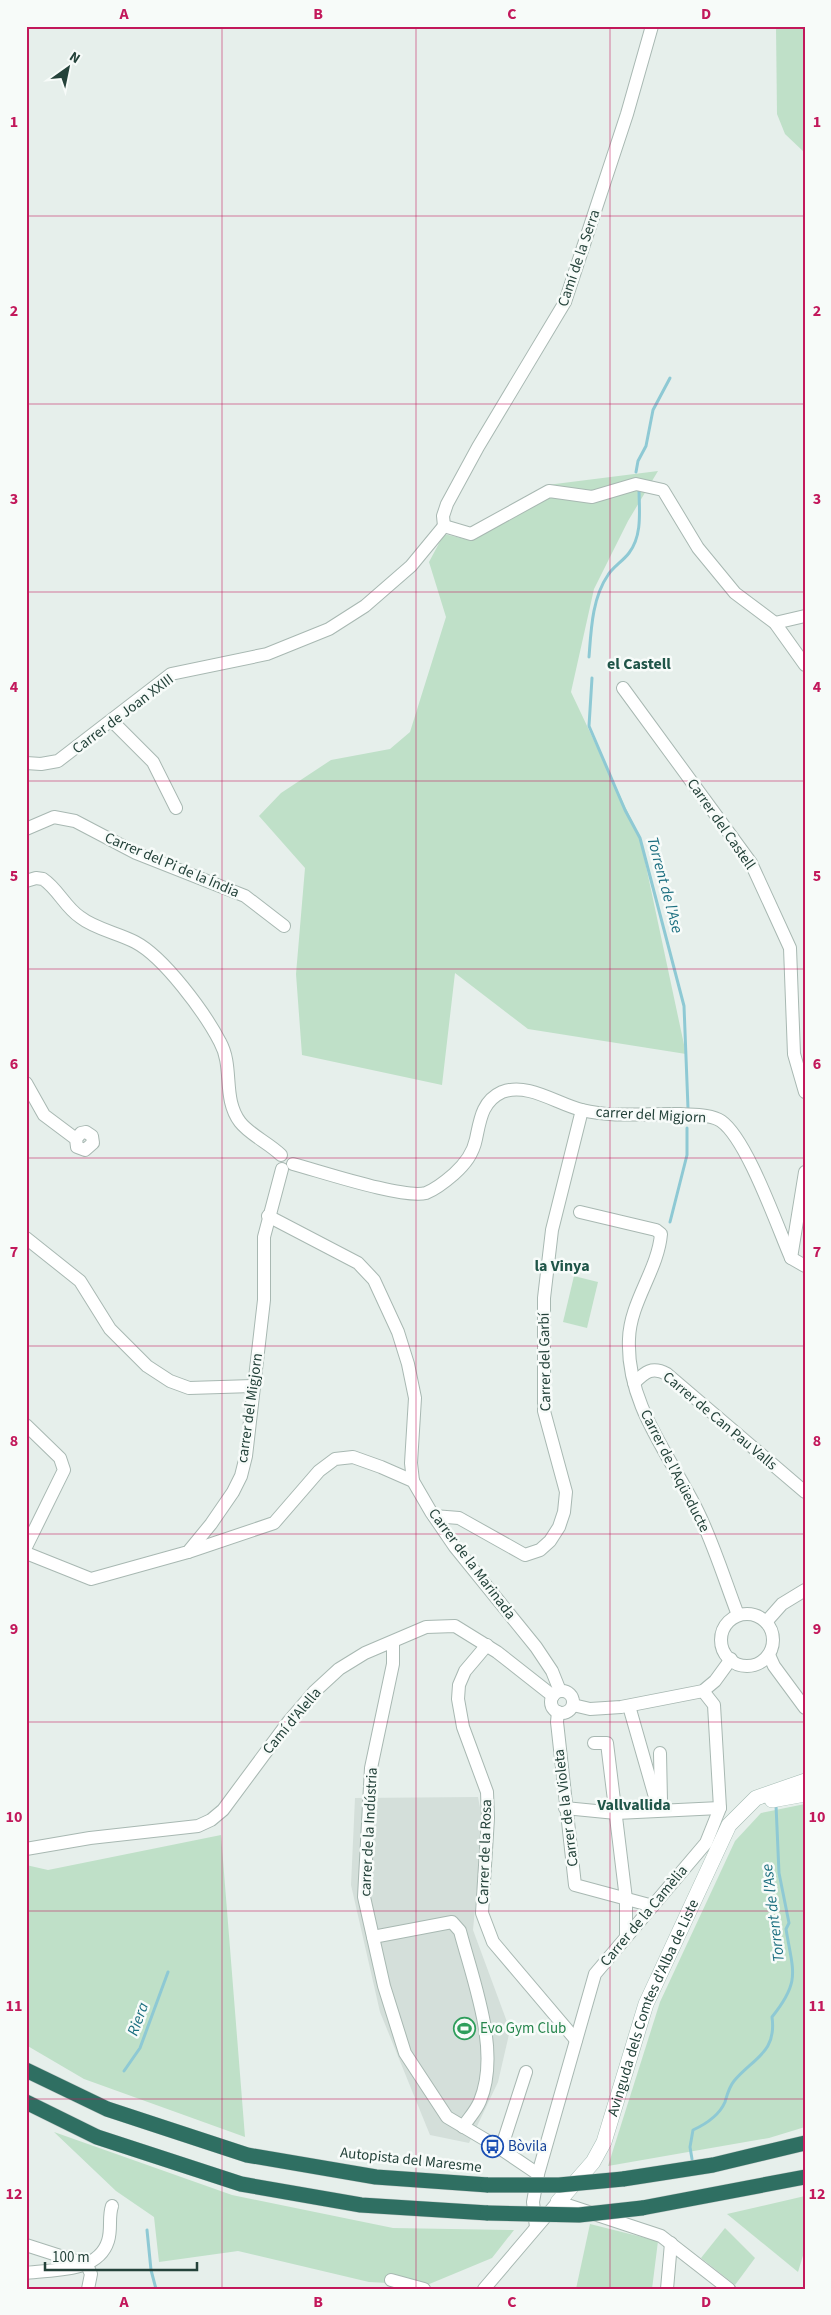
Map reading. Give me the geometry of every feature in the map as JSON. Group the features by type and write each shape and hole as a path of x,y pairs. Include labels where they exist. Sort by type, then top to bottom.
{"highway":[{"name":"Autopista del Maresme","path":"26,2070 107,2109 247,2155 376,2177 488,2185 558,2186 712,2166 805,2143"},
{"path":"26,2102 97,2137 241,2184 361,2205 488,2213 579,2215 642,2208 805,2177"}],"street":[{"name":"Camí de la Serra","path":"444,526 443,516 447,504 478,446 565,302 627,114 652,26"},
{"path":"444,526 471,534 549,491 592,497 636,484 663,490 698,548 735,593 775,623 805,665"},
{"name":"Carrer de Joan XXIII","path":"26,763 41,764 58,761 112,722 172,674 266,654 329,629 365,606 411,566 444,526"},
{"path":"775,623 805,616"},
{"name":"Carrer del Castell","path":"622,688 751,863 790,948 794,1054 805,1092"},
{"path":"112,722 153,762 176,808"},
{"name":"Carrer del Pi de la Índia","path":"26,828 54,817 75,821 136,853 245,896 284,926"},
{"path":"26,881 36,878 43,880 82,919 137,943 162,965 201,1012 220,1042 228,1064 230,1098 238,1119 245,1128 281,1155 278,1164 288,1166"},
{"path":"26,1083 44,1115 76,1139"},
{"name":"carrer del Migjorn","path":"188,1552 211,1524 240,1476 246,1456 264,1300 264,1237 268,1216 288,1166 404,1194 427,1192 443,1183 468,1159 475,1144 482,1114 488,1101 505,1091 521,1089 582,1110 635,1115 679,1114 719,1120 730,1129 744,1150 791,1258"},
{"name":"Carrer del Garbí","path":"434,1516 459,1518 525,1554 540,1550 550,1541 559,1527 564,1512 566,1492 544,1412 544,1298 552,1230 582,1110"},
{"path":"805,1172 791,1258 805,1266"},
{"name":"Carrer de l'Aqüeducte","path":"580,1212 656,1230 661,1234 660,1249 641,1293 629,1337 630,1364 646,1419 658,1445 700,1515 738,1615"},
{"path":"268,1216 358,1263 374,1280 398,1332 408,1364 415,1398 411,1463 414,1481"},
{"path":"26,1238 80,1281 110,1330 147,1366 170,1381 189,1388 254,1386"},
{"name":"Carrer de Can Pau Valls","path":"634,1383 646,1372 652,1370 658,1369 667,1374 805,1492"},
{"path":"26,1425 60,1458 64,1470 26,1547"},
{"path":"26,1553 91,1579 188,1552 274,1522 319,1471 335,1459 353,1457 414,1481"},
{"name":"Carrer de la Marinada","path":"414,1481 434,1516 456,1547 536,1647 552,1671 556,1693"},
{"path":"766,1622 782,1604 805,1590"},
{"path":"753,1614 766,1622 774,1638 769,1655 764,1660 750,1666 742,1665 730,1659 724,1650 722,1634 725,1626 738,1615 753,1614"},
{"name":"Camí d'Alella","path":"26,1849 107,1835 198,1826 211,1820 223,1810 289,1721 314,1692 339,1669 365,1653 426,1627 455,1626 556,1693"},
{"name":"carrer de la Indústria","path":"393,1642 393,1664 371,1768 364,1897 384,1986 405,2053 447,2117 501,2149 538,2174"},
{"name":"Carrer de la Rosa","path":"486,1645 465,1671 459,1685 458,1699 463,1727 487,1792 488,1818 482,1912 493,1942 576,2040"},
{"path":"769,1655 774,1666 805,1708"},
{"path":"573,1705 590,1709 629,1706 703,1691 715,1681 730,1659"},
{"path":"566,1808 616,1813 661,1806 720,1808 714,1704 703,1691"},
{"path":"556,1693 571,1694 573,1705 567,1712 558,1712 552,1706 556,1693"},
{"path":"629,1706 655,1797 661,1806"},
{"name":"Carrer de la Violeta","path":"558,1712 557,1722 575,1885 653,1906"},
{"path":"594,1743 607,1743 626,1899 626,1936"},
{"path":"660,1753 661,1806"},
{"path":"646,1766 660,1767"},
{"name":"Avinguda dels Comtes d'Alba de Liste","path":"558,2202 593,2162 604,2142 646,2004 729,1825 756,1798 805,1781"},
{"path":"743,1810 805,1788"},
{"path":"776,1799 805,1794"},
{"name":"Carrer de la Camèlia","path":"536,2227 533,2202 538,2174 595,1974 706,1843 720,1808"},
{"path":"373,1936 452,1922 460,1931 489,2051 484,2089 480,2103 459,2125"},
{"path":"501,2149 526,2072"},
{"path":"484,2289 558,2202 661,2236 729,2289"},
{"path":"26,2273 87,2265 98,2258 107,2244 111,2226 109,2216 112,2206"},
{"path":"667,2289 672,2244"},
{"path":"26,2245 87,2265 91,2274 88,2289"},
{"path":"391,2280 424,2289"}],"shaded area":[{"path":"478,1797 483,1823 473,1930 510,2030 498,2082 469,2143 430,2135 380,2012 351,1885 355,1798"}],"green space":[{"path":"776,26 805,26 805,153 785,134 777,114"},
{"path":"658,471 628,521 594,589 571,692 640,838 686,1054 528,1029 455,973 442,1085 302,1055 296,974 305,868 259,816 281,793 331,760 390,749 410,732 446,617 429,562 444,534 469,540 547,485"},
{"path":"574,1276 598,1282 587,1328 563,1322"},
{"path":"805,1804 805,2127 769,2138 608,2166 660,2002 735,1841 761,1813"},
{"path":"221,1835 245,2137 84,2079 26,2045 26,1865 48,1870"},
{"path":"54,2132 232,2195 393,2228 514,2230 492,2258 427,2285 369,2282 238,2251 159,2262 154,2217 116,2191"},
{"path":"805,2196 805,2249 798,2272 727,2214"},
{"path":"590,2224 658,2241 652,2289 576,2289"},
{"path":"725,2228 755,2258 735,2285 701,2258"}],"waterway":[{"name":"Torrent de l'Ase","path":"636,472 638,461 646,446 653,410 670,378"},
{"name":"Torrent de l'Ase","path":"589,657 595,604 608,575 629,553 636,538 639,522 639,489"},
{"name":"Torrent de l'Ase","path":"592,678 589,726 625,810 640,838 684,1006 688,1108"},
{"name":"Torrent de l'Ase","path":"670,1222 687,1155 687,1128"},
{"name":"Torrent de l'Ase","path":"692,2159 690,2147 693,2130 716,2115 725,2102 732,2083 767,2047 773,2029 772,2017 781,2005 791,1985 792,1966 786,1929 789,1923 779,1873 776,1805"},
{"name":"Riera","path":"124,2071 140,2048 168,1972"},
{"name":"Riera","path":"147,2230 151,2270 156,2289"}],"place":[{"name":"Evo Gym Club","path":"464,2028"},
{"name":"Bòvila","path":"492,2146"}],"district":[{"name":"el Castell","path":"639,664"},
{"name":"la Vinya","path":"562,1266"},
{"name":"Vallvallida","path":"634,1805"}]}
